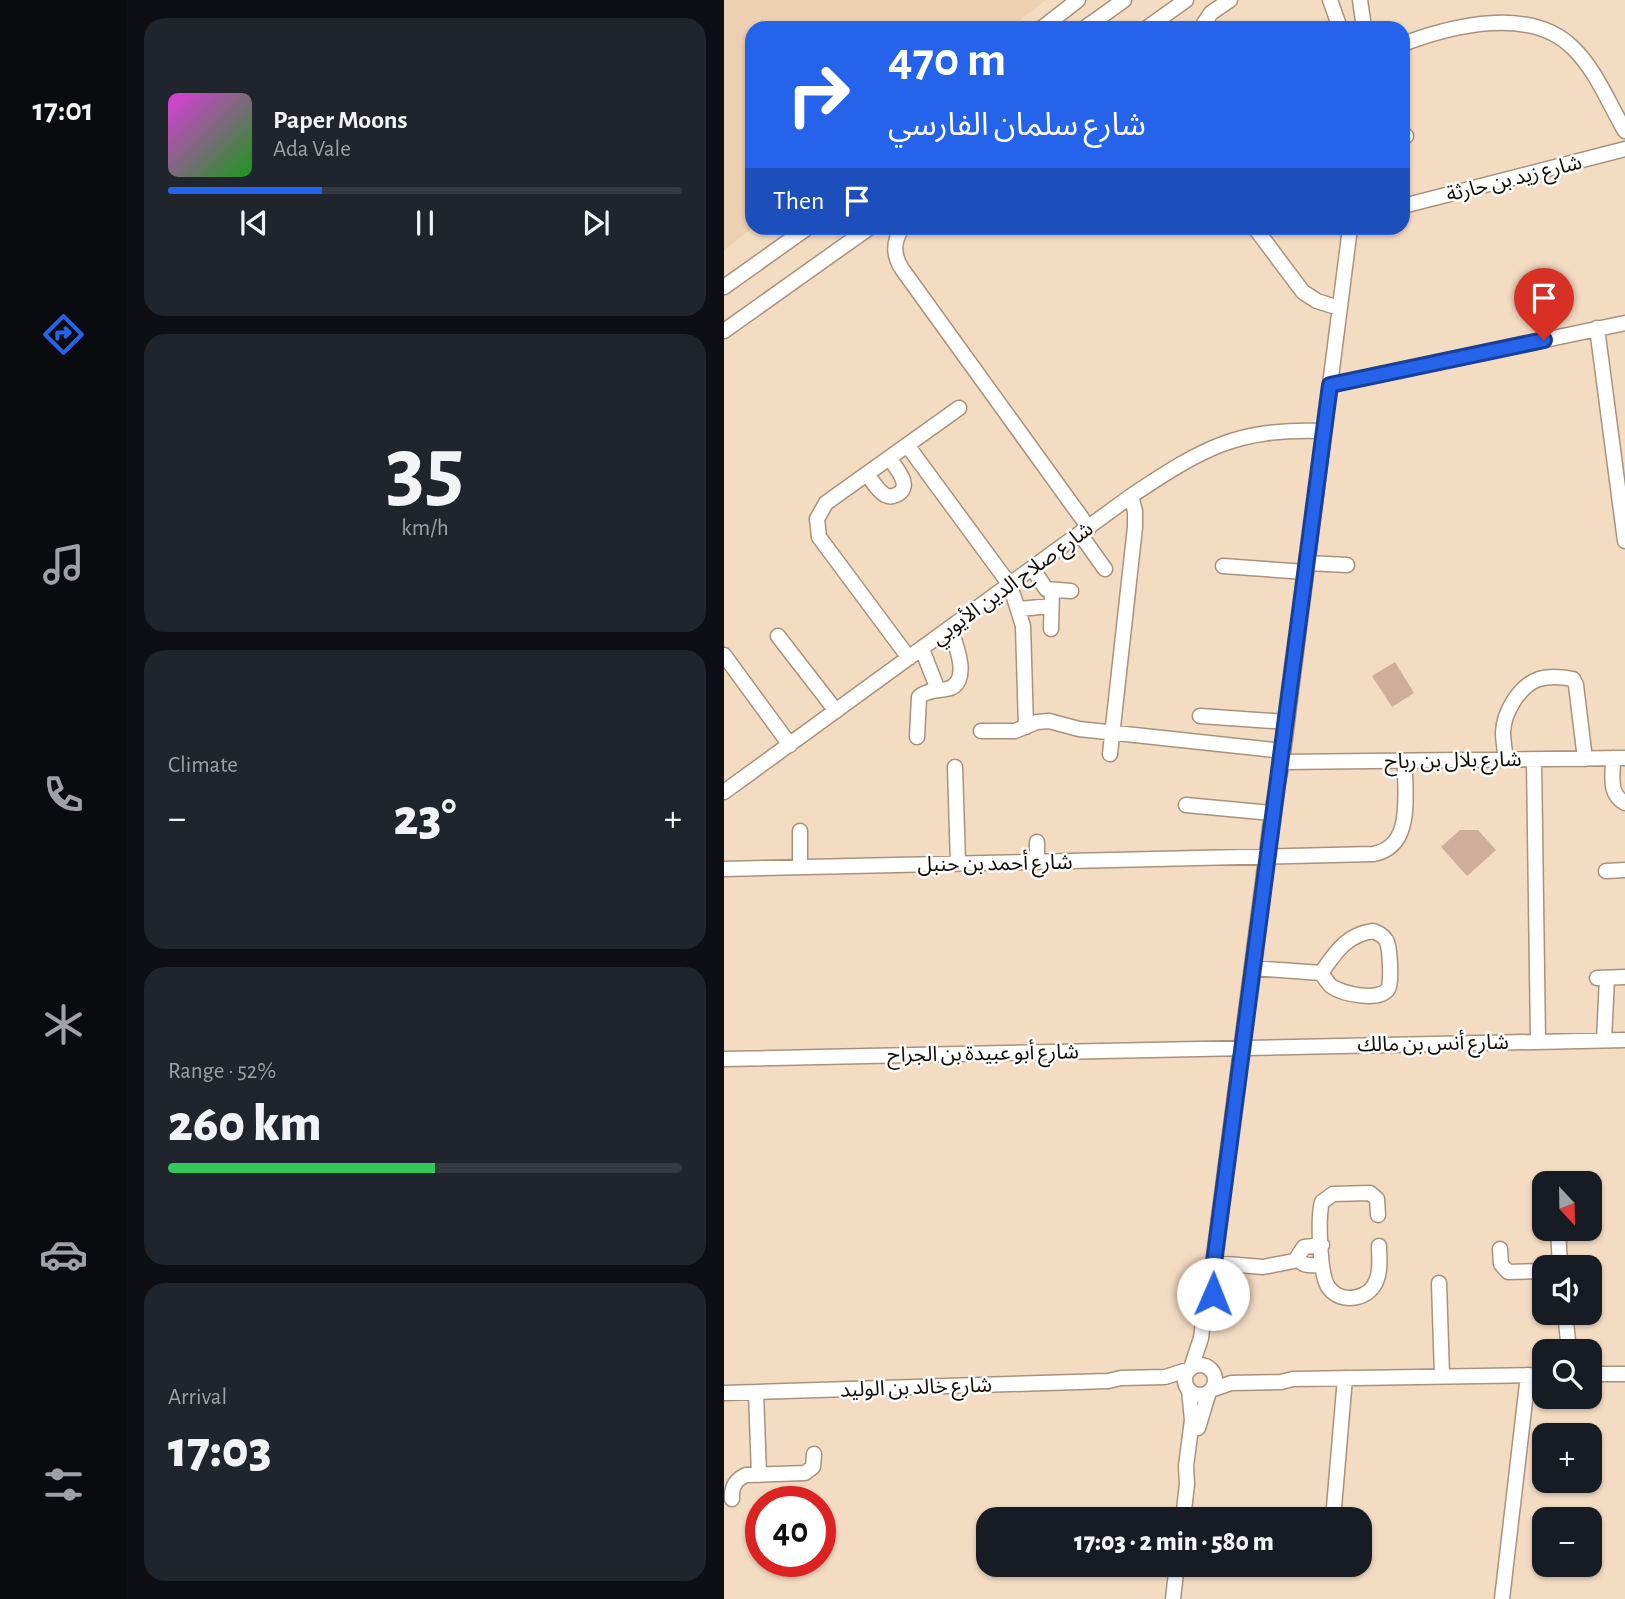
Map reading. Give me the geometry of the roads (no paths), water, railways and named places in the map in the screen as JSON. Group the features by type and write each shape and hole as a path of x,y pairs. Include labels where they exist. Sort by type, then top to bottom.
{"street":[{"path":"1051,21 1078,0"},
{"path":"1095,21 1124,0"},
{"path":"1157,21 1186,0"},
{"path":"1205,21 1211,13 1230,0"},
{"path":"1330,0 1338,21"},
{"path":"1360,0 1363,21"},
{"path":"1410,42 1448,30 1488,24 1512,22 1538,26 1562,38 1581,57 1625,131"},
{"name":"شارع زيد بن حارثة","path":"1410,204 1625,149"},
{"path":"724,287 797,235"},
{"path":"724,331 859,235"},
{"path":"899,235 896,241 898,263 1084,531 1105,569"},
{"path":"1260,235 1303,292 1317,301 1339,308"},
{"path":"1184,1507 1200,1419 1215,1383 1208,1346 1214,1291 1212,1279 1349,235"},
{"path":"1330,385 1625,323"},
{"path":"1597,328 1625,541"},
{"path":"909,659 817,531 817,519 822,508 959,408"},
{"name":"شارع صلاح الدين الأيوبي","path":"724,792 1131,496 1192,456 1231,440 1283,430 1324,431"},
{"path":"907,445 1010,585 1019,609 1023,632 1026,727"},
{"path":"866,474 882,493 890,496 898,494 904,487 903,479 889,458"},
{"path":"1110,754 1135,527 1131,496"},
{"path":"1223,566 1347,565"},
{"path":"1033,569 1044,587 1071,591"},
{"path":"1051,629 1052,590"},
{"path":"1019,609 1051,606"},
{"path":"917,737 919,697 924,693 954,687 960,678 957,649 950,628"},
{"path":"778,636 836,711"},
{"path":"922,649 938,690"},
{"path":"724,655 790,745"},
{"path":"1506,760 1503,730 1509,709 1531,684 1541,678 1573,679 1585,759"},
{"path":"1200,716 1287,722"},
{"name":"شارع بلال بن رباح","path":"981,731 1015,731 1049,721 1079,729 1112,731 1282,756 1405,761 1619,758"},
{"path":"1619,758 1613,790 1616,797 1625,803"},
{"path":"1534,760 1538,1041"},
{"name":"شارع أحمد بن حنبل","path":"724,869 1373,854 1389,849 1403,830 1405,761"},
{"path":"956,767 958,864"},
{"path":"1186,805 1272,813"},
{"path":"800,831 800,867"},
{"path":"1037,842 1037,862"},
{"path":"1606,871 1625,870"},
{"path":"1252,968 1321,972 1330,984 1348,994 1382,994 1388,989 1390,982 1386,938 1373,931 1353,936 1321,972"},
{"path":"1604,1040 1602,978 1625,977"},
{"name":"شارع أنس بن مالك","path":"1242,1046 1625,1040"},
{"name":"شارع أبو عبيدة بن الجراح","path":"724,1059 1242,1046"},
{"path":"1378,1215 1377,1199 1373,1194 1328,1195 1321,1206 1322,1265 1325,1282 1334,1292 1345,1298 1359,1297 1371,1290 1378,1278 1379,1246"},
{"path":"1322,1245 1304,1247 1298,1252 1299,1260 1305,1265 1322,1265"},
{"path":"1500,1249 1501,1264 1508,1272 1532,1271"},
{"path":"1214,1263 1263,1267 1299,1260"},
{"path":"1187,1485 1186,1466 1192,1412 1185,1377 1201,1338 1207,1289 1212,1279"},
{"path":"1439,1283 1442,1376"},
{"path":"1190,1369 1202,1365 1212,1371 1242,1376 1281,1374 1293,1378 1532,1375"},
{"name":"شارع خالد بن الوليد","path":"724,1393 1108,1381 1165,1377 1190,1369"},
{"path":"1602,1374 1625,1374"},
{"path":"1502,1599 1528,1375"},
{"path":"1188,1389 1198,1395 1231,1384 1281,1382 1293,1378"},
{"path":"1334,1507 1345,1378"},
{"name":"شارع خالد بن الوليد","path":"1108,1381 1121,1386 1156,1384 1188,1389"},
{"path":"756,1392 759,1475"},
{"path":"732,1499 732,1490 740,1478 746,1475 804,1473 813,1466 814,1454"},
{"path":"1173,1599 1176,1577"}]}
